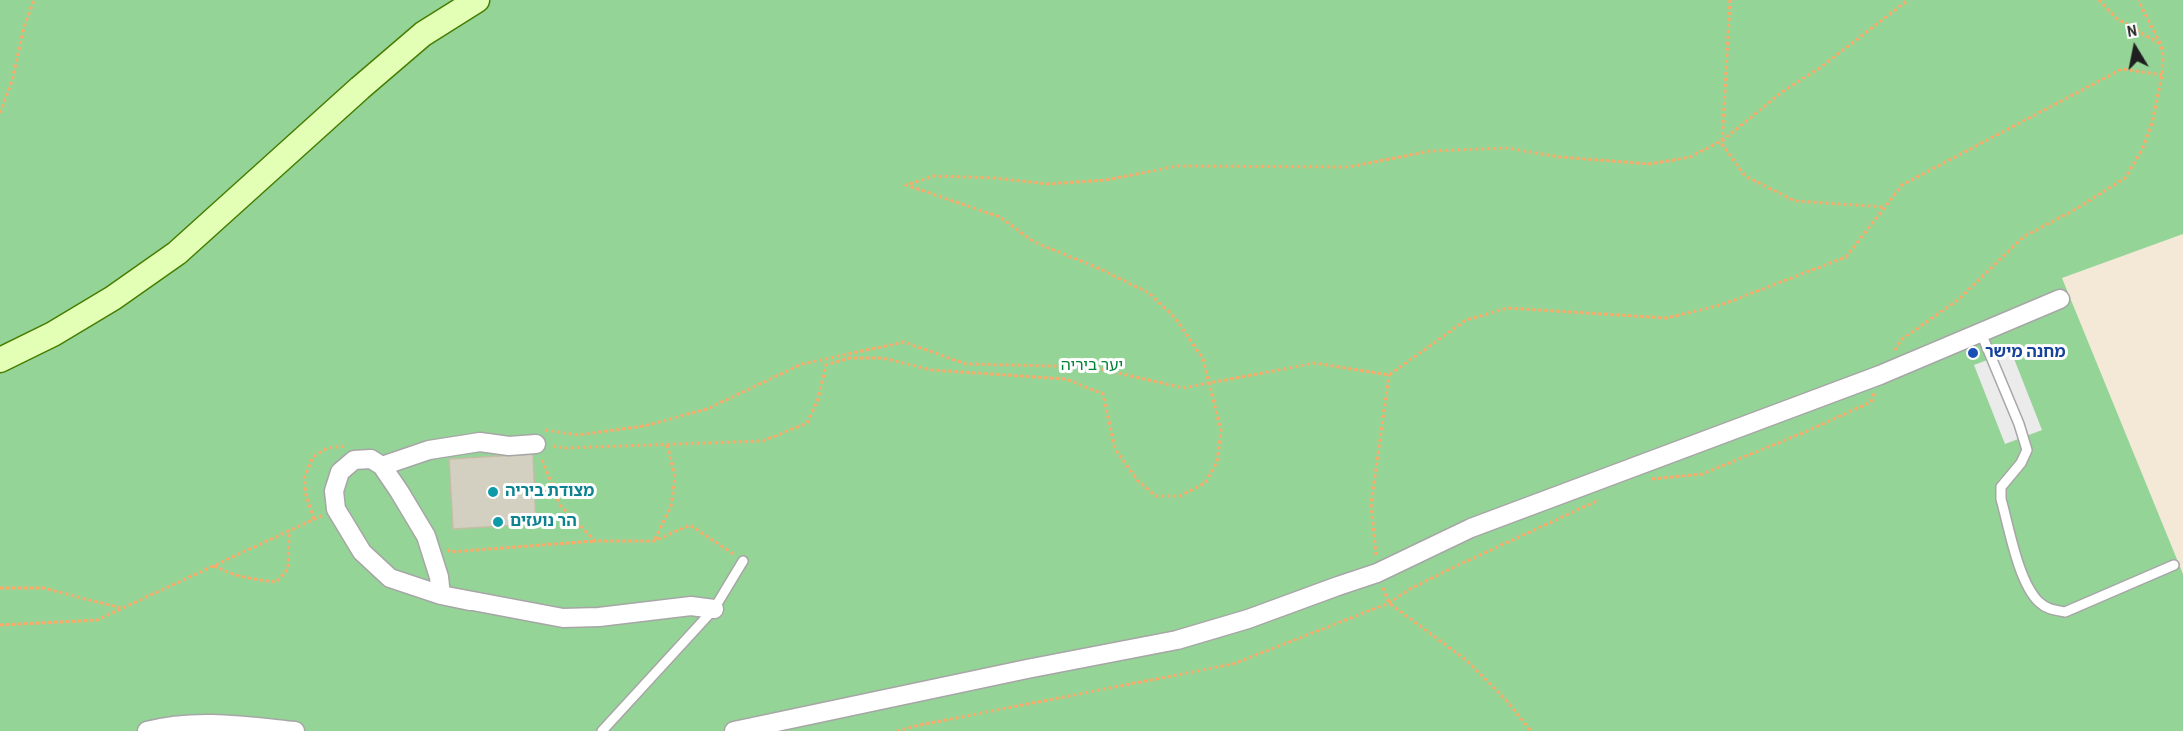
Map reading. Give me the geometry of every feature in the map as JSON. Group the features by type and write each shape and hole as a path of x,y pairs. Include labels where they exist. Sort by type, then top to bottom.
{"main road":[{"path":"0,360 53,334 113,298 177,253 327,117 423,34 477,0"}],"street":[{"path":"734,731 1015,671 1177,640 1248,619 1377,573 1471,528 1880,375 2060,299"},
{"path":"382,466 429,450 480,442 509,446 536,444"},
{"path":"441,595 439,577 426,536 382,466 370,459 354,460 340,472 334,490 336,509 362,552 390,578 441,595 470,601"},
{"path":"441,595 563,618 599,617 680,606 714,609"},
{"path":"147,731 162,727 215,722 295,731"}],"lane":[{"path":"1981,333 2019,424 2027,450 2021,463 2001,487 2001,499 2022,574 2039,603 2052,610 2065,612 2174,565"},
{"path":"602,731 714,609 743,561"}],"path":[{"path":"0,113 12,81 24,27 34,0"},
{"path":"1730,0 1722,144 1745,176 1795,201 1885,207"},
{"path":"536,444 565,448 763,441 807,423 818,399 826,365 850,358 882,358 932,370 1066,379 1103,394 1115,449 1138,481 1156,496 1180,496 1206,483 1217,462 1221,431 1203,359 1176,319 1149,293 1098,268 1034,242 1000,217 906,185 934,176 996,178 1048,184 1106,180 1177,166 1349,166 1430,151 1506,148 1560,157 1650,164 1690,158 1723,140 1782,92 1821,67 1908,0"},
{"path":"2099,0 2116,18 2161,45"},
{"path":"1644,480 1702,474 1871,402 1880,375 1901,340 1959,299 2024,237 2076,209 2125,178 2142,150 2152,123 2162,75 2161,45 2138,0"},
{"path":"595,542 561,505 532,429 579,435 644,426 707,409 802,364 904,342 966,364 1093,367 1183,388 1315,363 1389,375 1466,320 1508,308 1666,318 1721,305 1846,257 1902,185 2122,69 2162,75"},
{"path":"1389,375 1371,504 1377,573 1389,603 1466,660 1507,701 1531,731"},
{"path":"654,541 671,506 675,477 667,444"},
{"path":"898,731 1233,664 1389,603 1408,590 1452,568 1602,498"},
{"path":"0,625 97,621 314,519"},
{"path":"444,544 450,552 595,542 654,541 690,525 743,561"},
{"path":"214,566 229,574 258,581 276,582 288,569 289,531"},
{"path":"0,588 43,588 97,600 123,609"}],"shaded area":[{"name":"מחנה מישר","path":"2183,234 2183,574 2062,278"},
{"path":"2011,351 2042,430 2005,444 1974,365"}],"green space":[{"name":"יער ביריה","path":"0,0 2183,0 2183,234 2062,278 2183,574 2183,731 0,731"}],"building":[{"name":"מצודת ביריה","path":"533,454 536,524 453,529 449,459"}],"place":[{"name":"מחנה מישר","path":"1973,353"},
{"name":"מצודת ביריה","path":"493,492"},
{"name":"הר נועזים","path":"498,522"}]}
